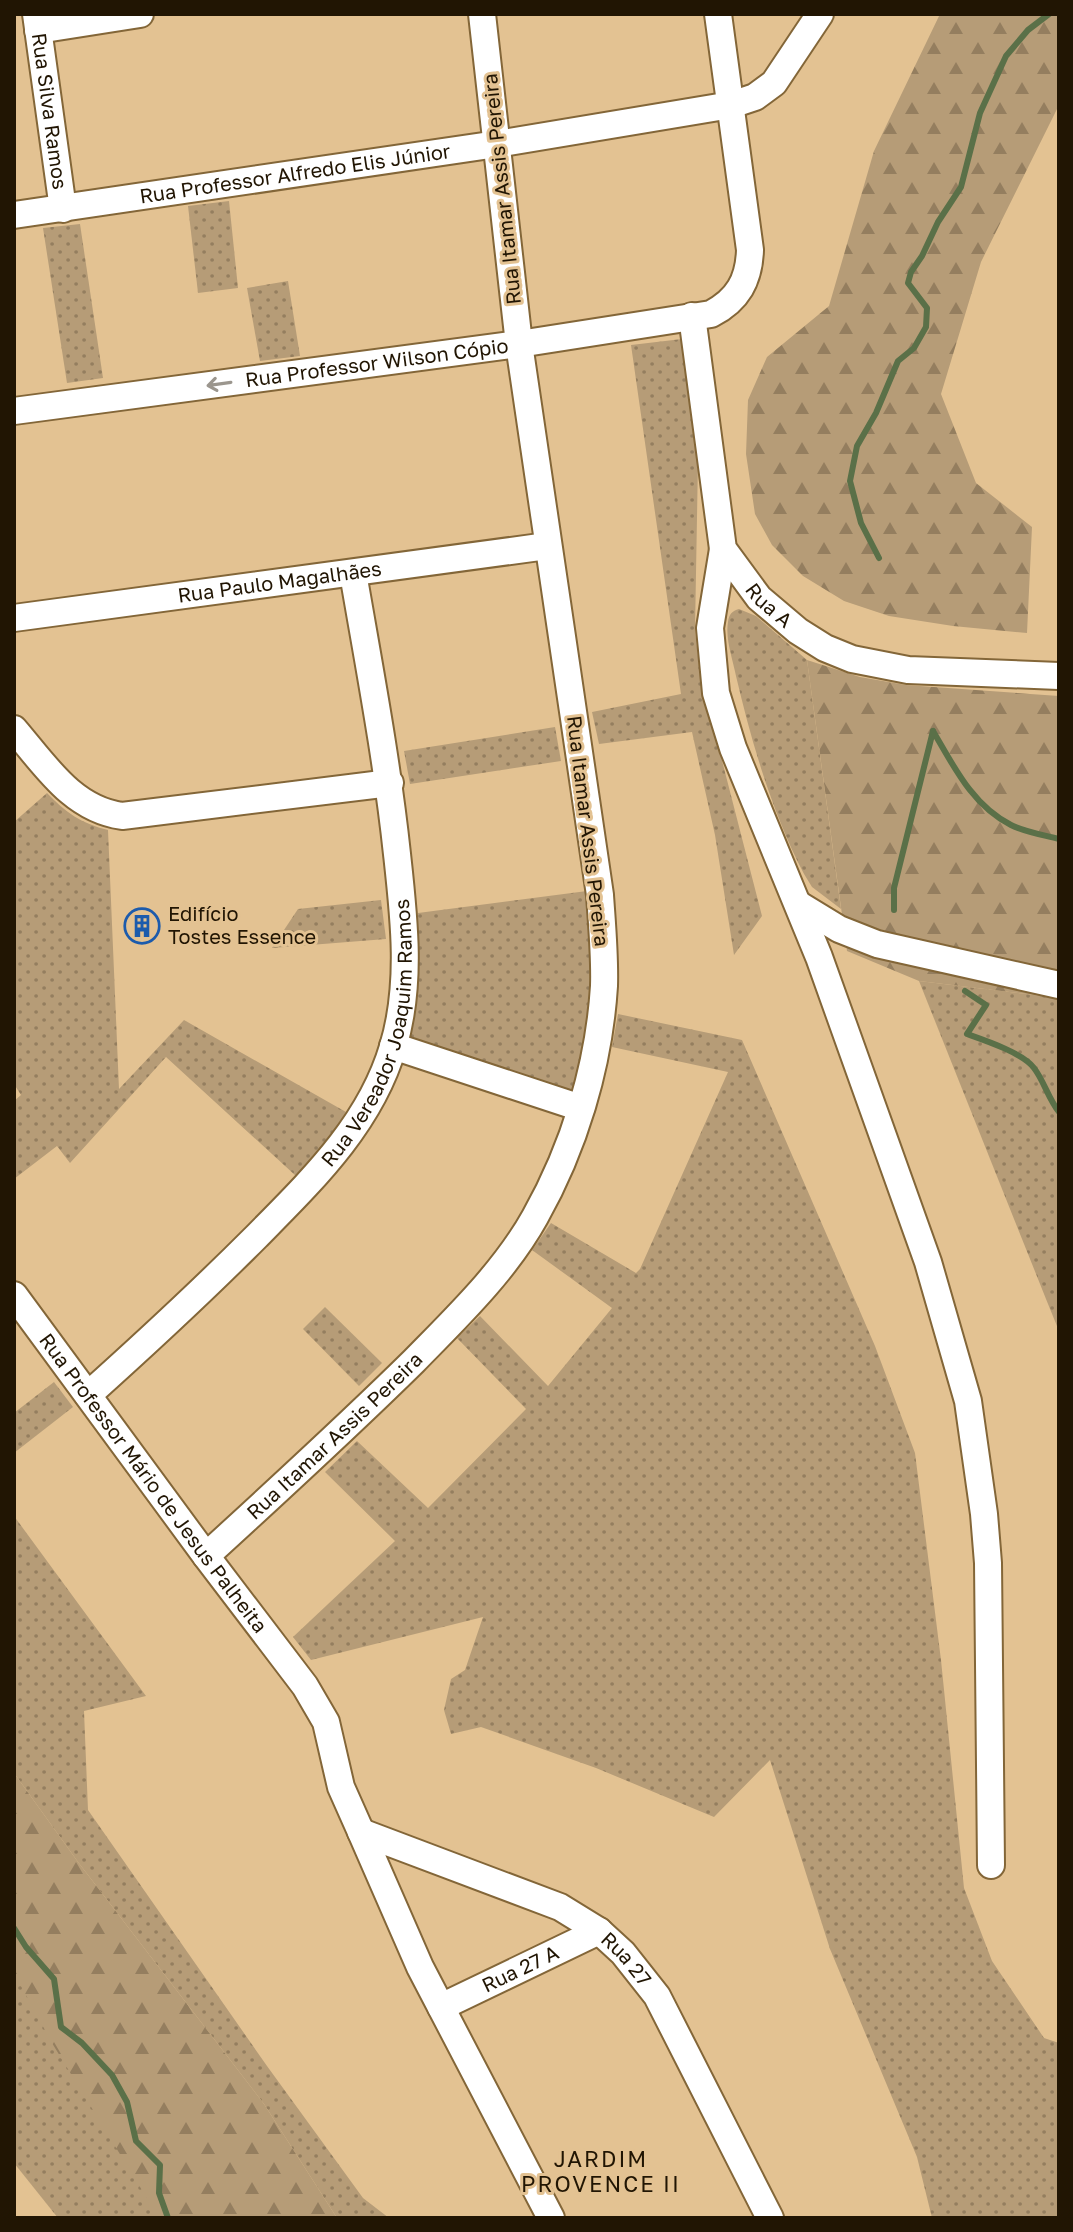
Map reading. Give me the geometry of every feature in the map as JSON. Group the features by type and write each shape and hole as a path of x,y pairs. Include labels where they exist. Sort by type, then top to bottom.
{"street":[{"path":"37,22 140,14"},
{"name":"Rua Itamar Assis Pereira","path":"206,1556 367,1407 470,1303 533,1220 553,1183 593,1066 600,1023 604,944 594,849 519,344 482,14"},
{"path":"718,14 731,105"},
{"name":"Rua Professor Alfredo Elis Júnior","path":"14,215 497,144 731,105 755,97 774,83 820,14"},
{"name":"Rua Silva Ramos","path":"37,22 63,209"},
{"name":"Rua Professor Wilson Cópio","path":"14,411 519,344 711,314 734,299 747,274 750,250 731,105"},
{"name":"Rua A","path":"692,316 723,549 744,582 776,615 825,648 852,659 908,670 1059,676"},
{"name":"Rua Paulo Magalhães","path":"14,618 547,546"},
{"path":"723,549 710,628 716,693 733,748 819,957 928,1262 968,1401 988,1563 991,1865"},
{"name":"Rua Vereador Joaquim Ramos","path":"88,1395 199,1295 314,1178 368,1105 393,1046 402,997 405,930 390,783 353,573"},
{"path":"14,729 76,798 105,814 122,816 390,783"},
{"path":"798,904 839,929 877,944 1059,985"},
{"path":"393,1046 581,1108"},
{"name":"Rua Professor Mário de Jesus Palheita","path":"14,1295 293,1671 326,1722 341,1787 361,1832"},
{"path":"361,1832 403,1932 551,2218"},
{"name":"Rua 27","path":"361,1832 537,1897 582,1918 599,1931 631,1962 657,1996 770,2218"},
{"name":"Rua 27 A","path":"441,2007 599,1931"}],"green space":[{"path":"940,14 1059,14 1059,105 981,262 941,394 976,483 1032,527 1027,633 889,616 844,601 803,576 772,545 755,514 746,454 748,400 767,357 829,306 874,151"},
{"path":"229,201 238,288 198,293 188,206"},
{"path":"80,224 103,378 67,383 43,228"},
{"path":"288,281 300,356 260,361 247,288"},
{"path":"682,339 698,461 695,630 700,675 762,916 734,955 715,835 692,732 599,744 592,712 681,694 631,345"},
{"path":"739,609 756,616 807,660 841,909 812,887 804,874 764,777 728,642 729,617"},
{"path":"807,660 860,677 906,685 1059,696 1059,998 919,981 847,951"},
{"path":"555,727 561,761 410,784 404,751"},
{"path":"47,793 74,816 108,830 119,1089 184,1020 346,1112 323,1147 296,1176 166,1057 70,1163 57,1146 14,1179 14,1101 21,1095 14,1084 14,822"},
{"path":"587,891 589,992 575,1093 407,1040 416,965 418,913"},
{"path":"381,900 386,939 272,948 298,909"},
{"path":"919,981 1059,998 1059,1331 1048,1304"},
{"path":"618,1014 742,1040 875,1346 915,1453 941,1660 964,1888 992,1961 1044,2038 1059,2043 1059,2218 932,2218 917,2157 830,1949 770,1760 714,1817 596,1768 481,1727 451,1734 444,1710 451,1679 465,1670 483,1617 311,1660 293,1637 395,1541 325,1472 357,1441 428,1508 526,1409 457,1338 480,1316 548,1386 612,1308 532,1250 551,1223 636,1273 640,1269 728,1072 612,1047"},
{"path":"325,1307 382,1363 359,1386 303,1329"},
{"path":"54,1382 73,1407 14,1453 14,1413"},
{"path":"14,1516 146,1696 84,1711 88,1810 363,2198 389,2218 337,2218 264,2104 78,1862 14,1773"},
{"path":"14,1773 78,1862 264,2104 337,2218 159,2218 52,2043 14,1973"},
{"path":"14,1972 160,2218 58,2218 14,2163"}],"waterway":[{"path":"879,558 861,523 850,481 857,446 876,413 898,361 914,348 926,327 927,308 908,283 911,272 961,187 980,113 1006,56 1028,30 1049,14"},
{"path":"933,731 966,784 986,807 1016,827 1059,839"},
{"path":"894,910 894,888 933,731"},
{"path":"965,991 986,1005 967,1034 1029,1062 1059,1112"},
{"path":"14,1928 54,1979 61,2027 82,2043 112,2075 127,2102 136,2141 160,2165 159,2193 168,2218"}],"place":[{"name":"Edifício Tostes Essence","path":"142,926"}],"district":[{"name":"JARDIM PROVENCE II","path":"601,2172"}]}
